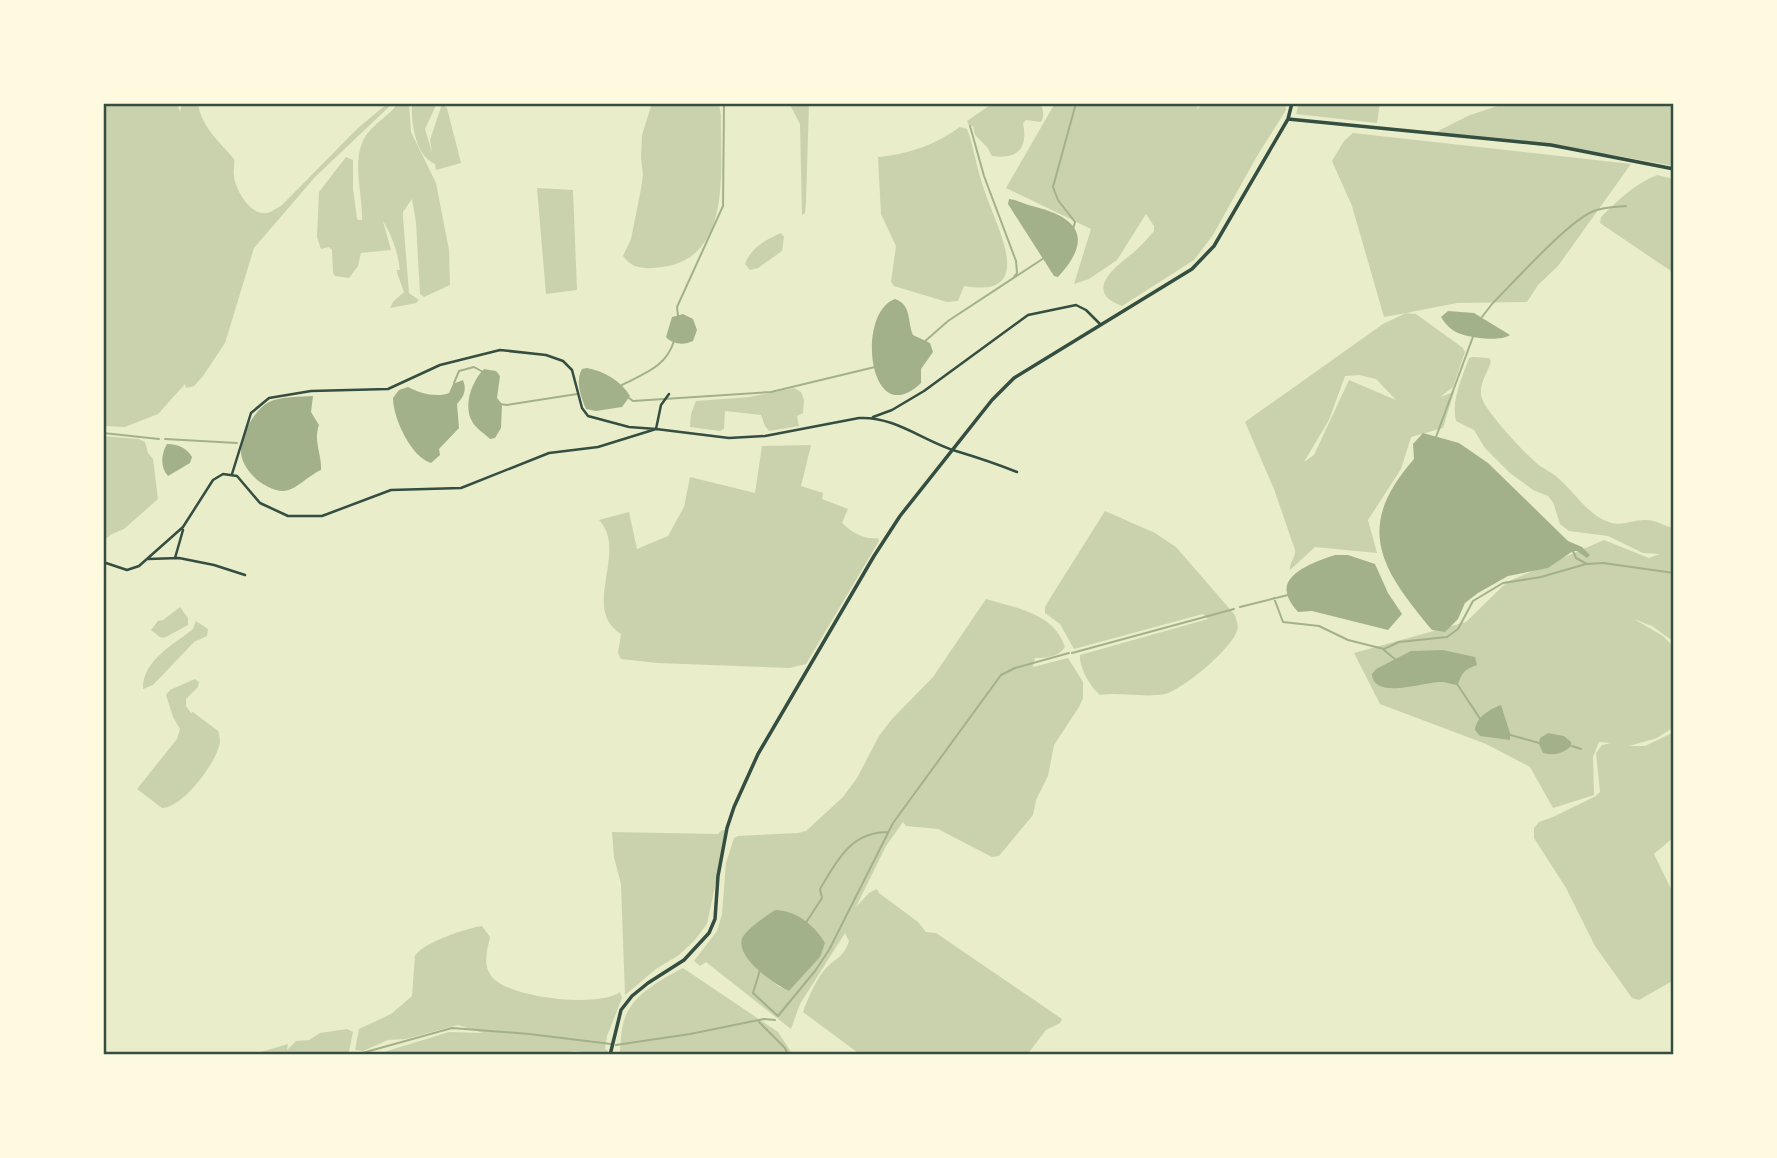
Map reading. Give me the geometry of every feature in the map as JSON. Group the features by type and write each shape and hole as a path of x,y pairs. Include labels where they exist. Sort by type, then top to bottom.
{"street":[{"path":"611,1055 621,1010 632,996 684,960 709,933 715,919 718,876 727,828 758,754 900,516 992,400 1014,378 1203,260 1214,246 1288,119 1292,103"},
{"path":"1288,119 1551,145 1674,169"},
{"path":"232,474 251,413 269,398 311,391 388,389 440,365 500,350 546,355 563,361 572,370 582,408 588,416 629,427 729,438 765,436 873,417 892,410 924,391 1028,315 1076,305 1086,310 1100,325"},
{"path":"656,429 662,404 668,396"},
{"path":"873,417 1017,472"},
{"path":"103,562 127,570 148,559 183,527 213,480 222,474 232,474 241,479 260,503 288,516 322,516 390,490 461,488 549,453 598,447 656,429"},
{"path":"175,559 183,527"},
{"path":"148,559 175,559 214,565 245,575"}],"shaded area":[{"path":"103,103 177,103 180,112 182,103 198,103 207,127 234,159 234,176 240,194 254,210 266,213 281,206 358,128 388,103 393,103 315,177 254,248 225,343 203,376 194,386 186,388 185,384 158,414 125,427 103,426"},
{"path":"398,103 409,103 411,132 436,183 449,250 450,285 424,297 420,294 412,199 403,212 403,217 409,293 419,300 390,308 404,292 397,273 397,270 400,270 396,250 383,221 391,250 361,253 358,266 349,278 335,276 332,250 329,247 321,249 317,237 319,192 346,157 353,160 357,218 362,220 358,164 362,143 367,134"},
{"path":"412,103 437,103 425,129 432,152 430,140 442,104 447,108 461,163 436,170 435,164 423,154 416,138"},
{"path":"652,103 719,103 721,185 712,229 701,247 685,260 662,267 645,268 631,264 623,256 631,239 641,189 642,135"},
{"path":"789,103 809,103 806,202 805,213 802,215 800,124"},
{"path":"993,103 1040,103 1043,110 1041,122 1026,120 1023,123 1023,145 1015,154 992,156 975,135 973,126 969,126 967,121"},
{"path":"1055,103 1200,103 1196,110 1203,103 1285,103 1286,110 1213,235 1194,260 1122,306 1110,300 1104,293 1104,286 1112,271 1154,231 1154,226 1146,214 1117,260 1089,279 1074,284 1091,229 1006,188"},
{"path":"1299,103 1380,103 1377,123 1296,114"},
{"path":"1507,103 1674,103 1674,166 1613,155 1436,132 1470,115"},
{"path":"960,127 967,129 1004,243 1006,272 1000,282 986,287 964,286 958,301 947,302 894,286 891,282 896,246 881,214 878,157 921,148"},
{"path":"1353,133 1631,164 1558,266 1538,285 1527,302 1457,303 1384,317 1352,206 1332,161 1344,141"},
{"path":"1657,175 1674,179 1674,270 1671,271 1600,223 1601,217 1620,199"},
{"path":"537,188 573,190 577,290 546,294"},
{"path":"1009,199 1051,212 1072,225 1078,242 1069,264 1058,277 1054,276 1008,204"},
{"path":"781,233 784,237 782,251 758,268 750,270 745,264 751,253"},
{"path":"895,299 907,309 913,335 930,343 933,352 921,369 921,383 903,394 889,393 879,382 872,345 875,325 882,309"},
{"path":"1448,311 1474,313 1510,335 1485,338 1458,333 1441,317"},
{"path":"1406,313 1416,314 1463,348 1465,352 1453,387 1440,397 1454,392 1443,428 1411,437 1401,469 1368,520 1377,553 1315,547 1290,570 1295,550 1274,489 1245,422 1383,324","holes":["1359,375 1376,379 1396,400 1349,380 1314,455 1304,462 1329,420 1345,376"]},
{"path":"683,314 693,319 697,330 693,341 683,344 666,337 672,317"},
{"path":"1469,358 1489,358 1491,361 1483,380 1481,396 1493,416 1527,454 1556,476 1587,508 1599,518 1611,523 1648,520 1674,528 1674,642 1652,626 1634,619 1663,636 1674,647 1674,727 1657,738 1629,746 1645,746 1674,732 1674,837 1654,854 1674,895 1674,980 1639,1000 1632,998 1595,946 1566,888 1534,838 1534,828 1539,822 1596,796 1600,792 1596,753 1602,745 1611,743 1599,742 1593,757 1594,795 1553,808 1530,767 1486,744 1380,704 1354,653 1466,622 1507,582 1604,540 1649,558 1660,554 1643,553 1608,536 1569,531 1560,524 1553,502 1548,496 1533,490 1510,473 1485,448 1474,430 1456,421 1458,389"},
{"path":"484,369 496,371 500,376 497,398 502,404 501,428 495,438 490,439 473,423 468,409 472,387"},
{"path":"582,369 606,374 622,386 630,396 622,407 596,411 586,409 579,379"},
{"path":"463,380 464,393 457,404 459,428 439,449 440,455 431,463 410,445 396,416 393,398 399,390 408,387 428,394 449,393 453,384"},
{"path":"794,388 801,392 804,400 803,413 797,416 799,426 769,431 761,415 725,411 724,429 720,431 690,427 696,401 749,397"},
{"path":"313,396 311,412 319,425 317,437 321,470 288,490 276,490 262,484 250,473 241,453 249,424 269,402"},
{"path":"1423,433 1459,443 1488,463 1568,541 1582,547 1590,555 1587,558 1573,551 1548,568 1508,576 1465,603 1458,619 1445,632 1432,630 1399,587 1388,567 1381,547 1380,527 1384,506 1395,483 1414,459 1413,444"},
{"path":"103,436 139,439 145,442 153,459 158,499 124,529 103,541"},
{"path":"167,444 182,447 192,457 190,463 168,476 162,460"},
{"path":"811,445 801,486 823,493 822,499 848,509 842,523 858,535 878,538 879,541 806,664 789,668 621,659 618,653 621,634 610,623 604,610 609,548 607,533 599,520 629,512 637,549 668,536 684,507 690,477 755,493 762,446"},
{"path":"1105,511 1155,533 1176,547 1235,615 1237,631 1226,648 1195,677 1165,694 1100,695 1086,677 1080,655 1208,619 1203,614 1074,649 1060,624 1045,613 1049,600"},
{"path":"1335,555 1348,555 1375,564 1388,593 1402,614 1388,630 1312,611 1298,612 1293,606 1287,593 1290,579 1304,568"},
{"path":"986,599 1021,609 1052,626 1065,647 1056,655 1035,658 1033,667 1068,658 1083,682 1083,698 1054,745 1048,776 1036,800 1033,815 999,856 992,857 938,829 906,826 903,822 886,846 856,907 869,893 877,889 918,922 926,932 936,933 1062,1019 1060,1023 1046,1030 1027,1055 861,1055 803,1012 820,976 845,950 849,941 845,933 800,1004 791,1029 706,962 700,966 694,961 717,931 722,914 726,863 734,838 806,831 843,797 857,778 879,736 933,677","holes":["797,916 814,928 819,957 789,991 778,986 754,965"]},
{"path":"180,607 188,618 188,625 164,638 151,630 158,621"},
{"path":"196,621 208,629 207,636 194,642 153,685 143,689 144,679 153,662 193,629"},
{"path":"1443,650 1475,657 1477,665 1464,672 1458,685 1434,682 1390,688 1375,682 1372,674 1376,669 1411,651"},
{"path":"195,679 199,682 198,687 186,699 186,706 191,713 218,731 218,751 206,772 189,792 170,806 162,808 137,789 177,739 180,729 166,695 170,690"},
{"path":"1501,705 1510,740 1480,736 1475,730 1478,721 1488,711"},
{"path":"1548,733 1564,736 1571,742 1571,746 1558,754 1543,753 1539,744 1540,738"},
{"path":"727,830 707,924 679,955 656,969 625,995 621,884 614,857 612,832 718,834"},
{"path":"775,910 804,920 816,930 825,943 820,957 789,991 756,968 743,951 741,943 751,928"},
{"path":"482,926 490,937 487,968 493,978 503,985 517,991 555,999 594,999 620,992 622,998 607,1036 607,1055 574,1051 555,1055 374,1055 449,1032 483,1033 458,1025 406,1039 388,1040 363,1051 355,1050 359,1029 391,1014 412,996 415,956 419,951 446,937"},
{"path":"683,968 778,1032 793,1055 616,1055 620,1051 625,1018 634,1002 649,988"},
{"path":"347,1029 353,1032 349,1052 345,1055 251,1055 288,1044 287,1050 296,1041 309,1040 320,1033"}],"waterway":[{"path":"678,316 677,307 723,206 724,103"},
{"path":"1073,229 1075,222 1058,200 1053,187 1076,103"},
{"path":"970,126 984,176 1016,261 1017,273 1014,277"},
{"path":"1482,317 1570,226 1594,211 1626,206"},
{"path":"923,343 948,321 1044,258"},
{"path":"1436,437 1474,334"},
{"path":"622,385 660,363 674,341"},
{"path":"454,383 459,371 474,367 483,372"},
{"path":"629,398 633,401 771,392 875,367"},
{"path":"500,404 577,394"},
{"path":"103,433 159,439"},
{"path":"165,439 237,443"},
{"path":"1573,551 1576,558 1587,564 1603,563 1674,573"},
{"path":"1274,598 1283,622 1319,626 1348,640 1384,649 1399,642 1447,637 1458,629 1473,601 1503,583 1541,577 1586,564"},
{"path":"1240,607 1288,595"},
{"path":"1072,653 1234,609"},
{"path":"1384,650 1396,660"},
{"path":"760,970 753,993 778,1016 829,950 893,823 1001,675 1015,668 1069,653"},
{"path":"1457,684 1481,720"},
{"path":"1507,734 1539,743"},
{"path":"1572,746 1581,749"},
{"path":"805,924 822,898 820,889 846,850 864,837 888,832"},
{"path":"616,1045 764,1019 775,1020"},
{"path":"759,1022 785,1048 788,1055"},
{"path":"355,1055 452,1028 611,1044"}]}
